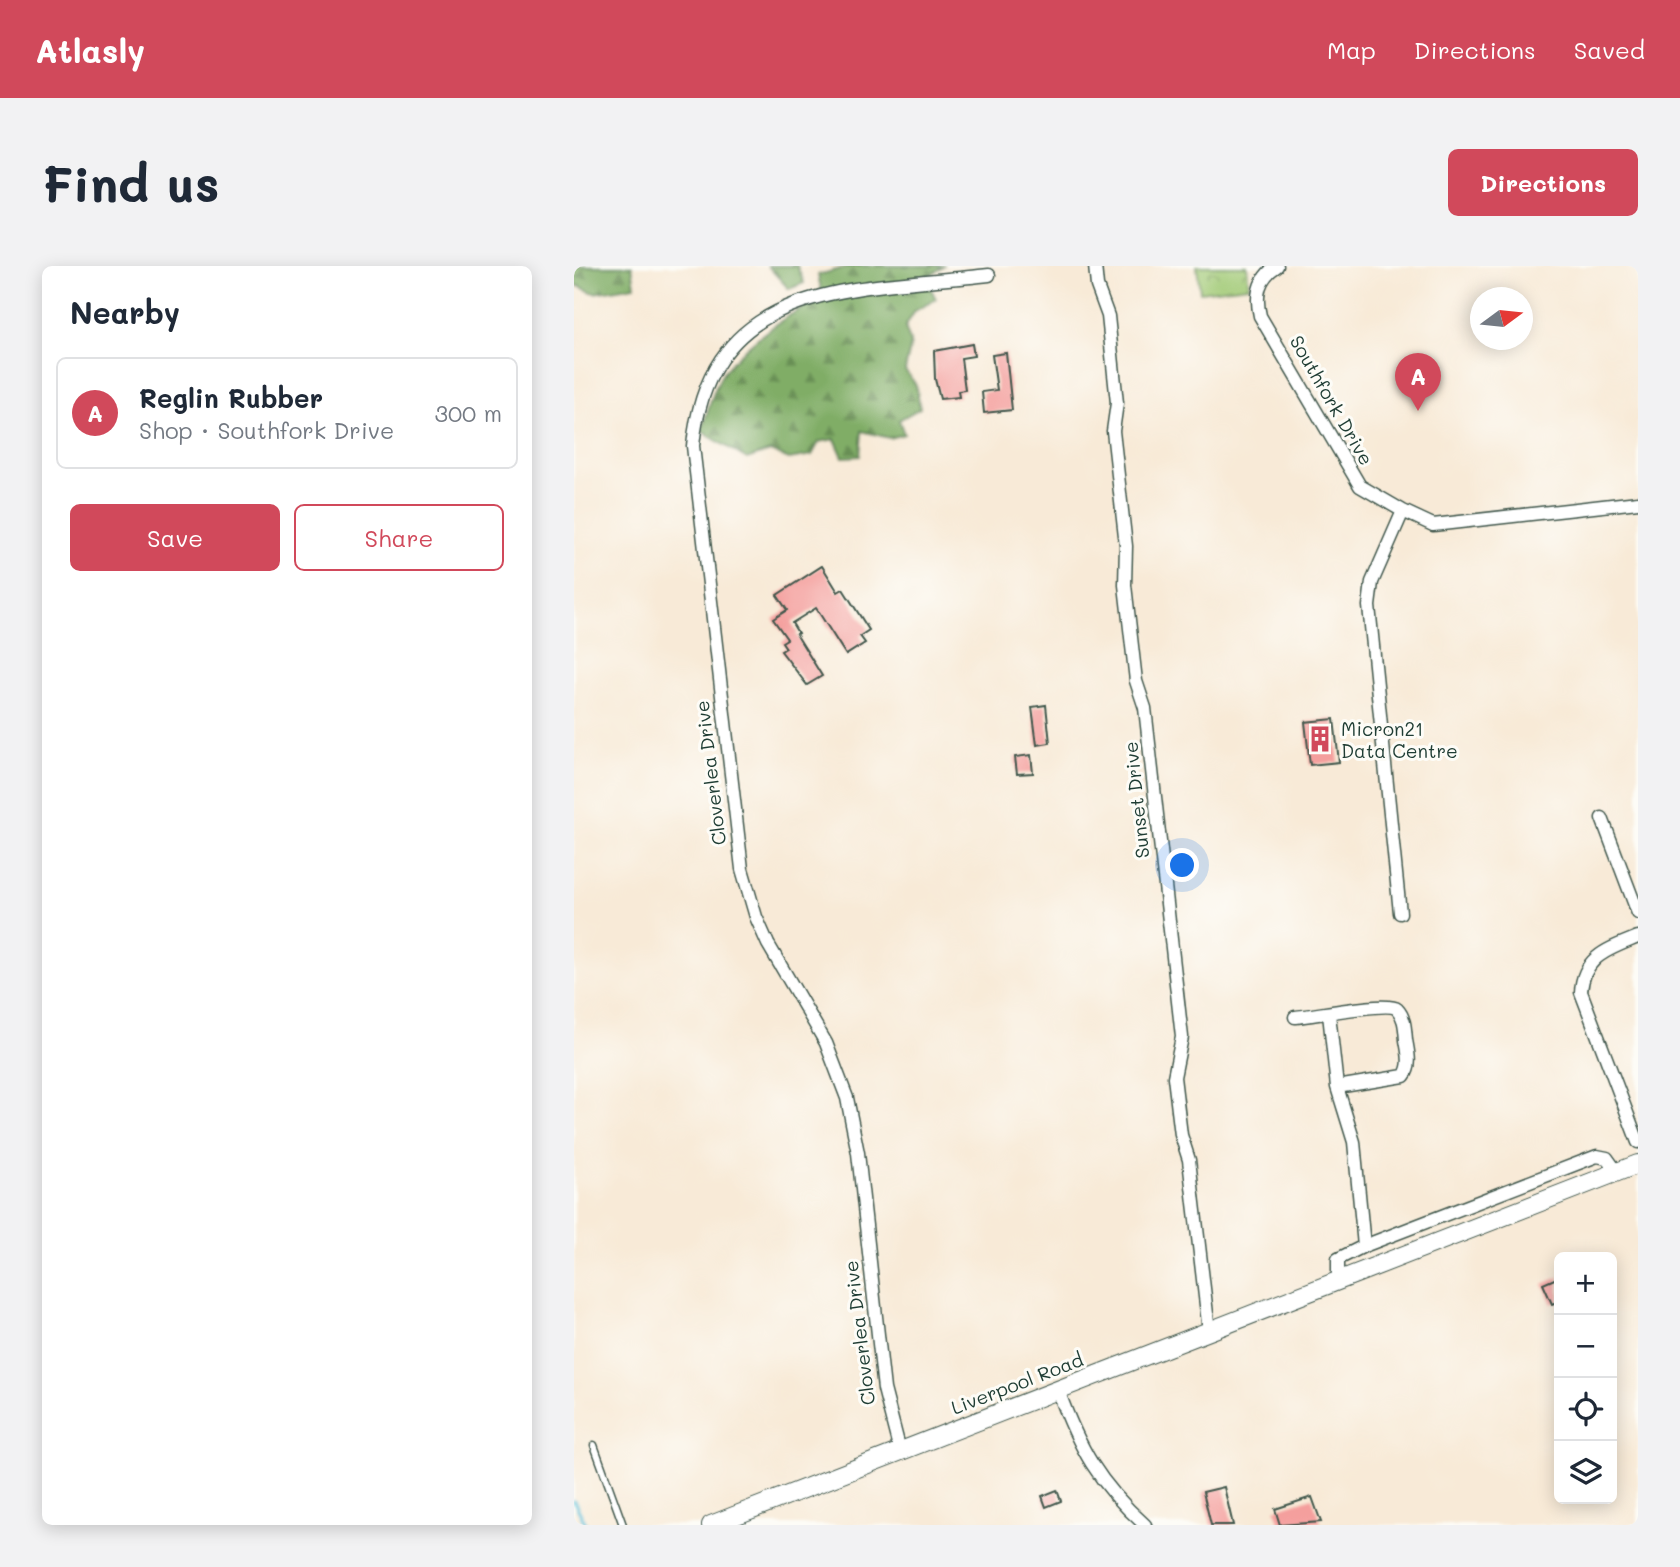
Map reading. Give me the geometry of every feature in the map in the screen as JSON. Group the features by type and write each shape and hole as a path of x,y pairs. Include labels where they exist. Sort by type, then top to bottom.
{"main road":[{"name":"Liverpool Road","path":"711,1525 1638,1164"}],"street":[{"name":"Sunset Drive","path":"1095,266 1097,286 1108,316 1117,403 1113,431 1126,546 1125,585 1136,681 1145,708 1182,1037 1174,1077 1181,1135 1188,1160 1209,1331"},
{"name":"Southfork Drive","path":"1277,266 1259,287 1257,302 1260,316 1360,486 1433,525 1638,502"},
{"name":"Cloverlea Drive","path":"900,1451 884,1389 858,1153 847,1098 826,1043 760,926 742,869 693,446 699,406 716,366 741,336 773,312 812,297 837,292 989,275"},
{"path":"1400,913 1369,606 1372,582 1403,511"},
{"path":"1602,818 1638,913"},
{"path":"1638,937 1593,959 1585,970 1581,992 1638,1142"},
{"path":"1295,1017 1384,1005 1395,1007 1404,1020 1408,1065 1404,1076 1337,1087"},
{"path":"1329,1014 1337,1087 1354,1142 1364,1246"},
{"path":"1338,1282 1338,1259 1364,1246 1597,1156 1607,1158 1617,1172"},
{"path":"1528,1182 1536,1204"},
{"path":"1058,1390 1084,1454 1097,1475 1115,1497 1145,1525"}],"lane":[{"path":"594,1445 624,1525"}],"green space":[{"path":"574,266 632,266 635,286 594,293 574,284"},
{"path":"768,266 797,266 804,283 789,289"},
{"path":"851,266 943,266 926,278 936,299 915,311 905,327 911,344 905,370 916,385 920,408 899,420 904,434 889,438 862,431 860,456 843,457 835,439 819,442 812,455 789,459 770,451 747,459 701,431 715,388 730,364 768,330 797,311 823,299 818,275"},
{"path":"1197,266 1247,266 1249,286 1200,292"}],"building":[{"path":"972,344 974,356 961,358 965,390 958,391 959,397 940,399 935,379 934,351"},
{"path":"1006,353 1012,410 984,413 982,392 997,390 992,355"},
{"path":"822,566 838,592 843,589 869,630 860,636 865,643 846,655 816,608 792,623 822,676 807,685 781,651 786,648 782,642 787,639 773,619 787,610 777,595"},
{"path":"1046,705 1050,743 1037,745 1032,707"},
{"name":"Micron21 Data Centre","path":"1334,719 1339,762 1310,765 1305,722"},
{"path":"1031,755 1033,773 1017,774 1015,757"},
{"path":"1554,1279 1554,1303 1552,1304 1543,1284"},
{"path":"1224,1487 1233,1525 1211,1525 1203,1492"},
{"path":"1057,1490 1061,1501 1046,1507 1042,1496"},
{"path":"1312,1497 1321,1522 1280,1525 1275,1509"}],"waterway":[{"path":"574,1501 586,1525"}],"place":[{"name":"Reglin Rubber","path":"1418,411"},
{"name":"Micron21 Data Centre","path":"1320,739"}]}
